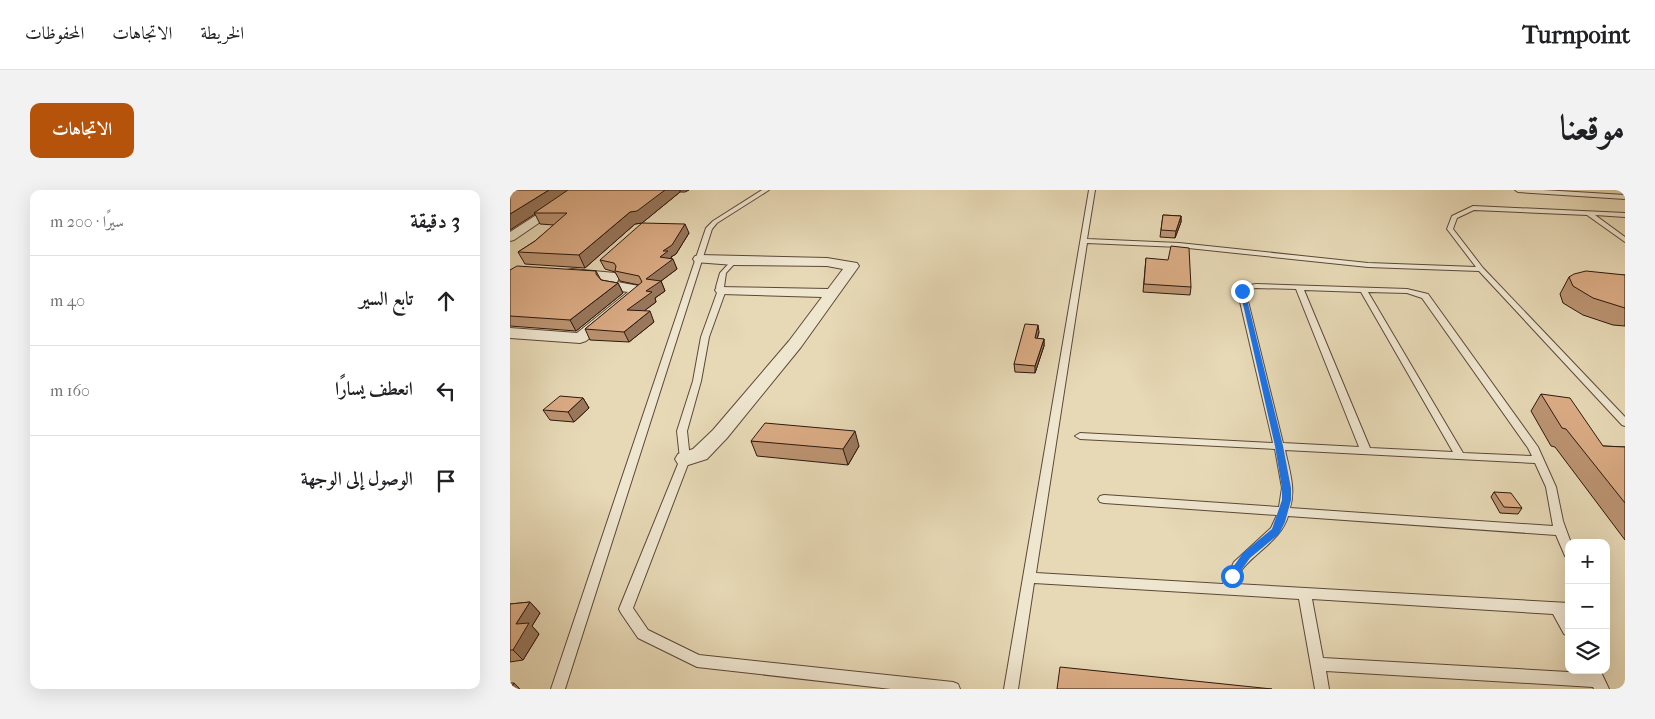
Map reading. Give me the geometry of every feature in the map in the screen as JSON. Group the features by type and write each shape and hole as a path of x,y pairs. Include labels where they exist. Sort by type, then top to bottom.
{"street":[{"path":"510,237 582,190"},
{"path":"684,459 700,454 720,434 796,344 852,266 827,262 734,261 700,258"},
{"path":"590,274 604,261"},
{"path":"510,333 580,338 637,293 634,288 612,286 610,283 612,278 610,276 560,272"},
{"path":"722,290 832,293"}],"lane":[{"path":"558,689 709,228 715,222 766,190"},
{"path":"1011,689 1092,190"},
{"path":"1518,190 1576,193 1605,190 1625,192"},
{"path":"1539,191 1625,197"},
{"path":"1625,215 1473,208 1454,217 1450,229 1481,270 1625,423"},
{"path":"1588,213 1625,240"},
{"path":"1083,241 1179,246 1368,265 1481,270"},
{"path":"734,261 723,273 720,287 722,290 705,337 697,382 682,431 684,459 626,609 643,634 697,661 954,689"},
{"path":"1227,589 1238,565 1275,531 1284,511 1286,488 1279,446 1242,291 1252,286 1412,291 1425,296 1517,422 1540,460 1551,487 1560,530 1565,543"},
{"path":"1299,287 1366,451"},
{"path":"1362,289 1460,456"},
{"path":"1080,436 1540,460"},
{"path":"1104,499 1560,530"},
{"path":"1029,578 1563,609 1569,629"},
{"path":"1305,594 1322,689"},
{"path":"1317,664 1597,680"}],"building":[{"path":"510,190 549,190 510,214"},
{"path":"568,190 665,190 637,211 630,212 579,255 518,252 535,241 567,213 534,213"},
{"path":"1163,215 1181,216 1176,231 1161,230"},
{"path":"642,223 685,224 672,245 663,251 668,251 660,257 673,259 646,279 661,281 646,291 652,292 627,310 650,311 624,332 585,329 642,282 639,276 615,271 616,266 614,263 600,260"},
{"path":"1171,246 1189,248 1191,287 1144,284 1146,258 1168,260"},
{"path":"517,266 596,271 601,280 618,283 570,320 510,316 510,270"},
{"path":"1586,271 1625,275 1625,308 1593,298 1573,286 1569,277"},
{"path":"1025,324 1038,325 1035,338 1044,339 1035,366 1014,364"},
{"path":"1541,394 1570,398 1603,446 1625,447 1625,503 1566,429 1562,428"},
{"path":"560,396 583,398 568,412 543,410"},
{"path":"765,423 855,431 843,449 751,441"},
{"path":"1494,492 1511,493 1522,508 1504,507"},
{"path":"530,602 516,624 529,623 513,650 510,650 510,604"},
{"path":"1060,667 1272,689 1057,689"}],"route":[{"path":"1232,576 1238,565 1275,531 1281,522 1286,500 1286,488 1279,446 1242,291"}]}
